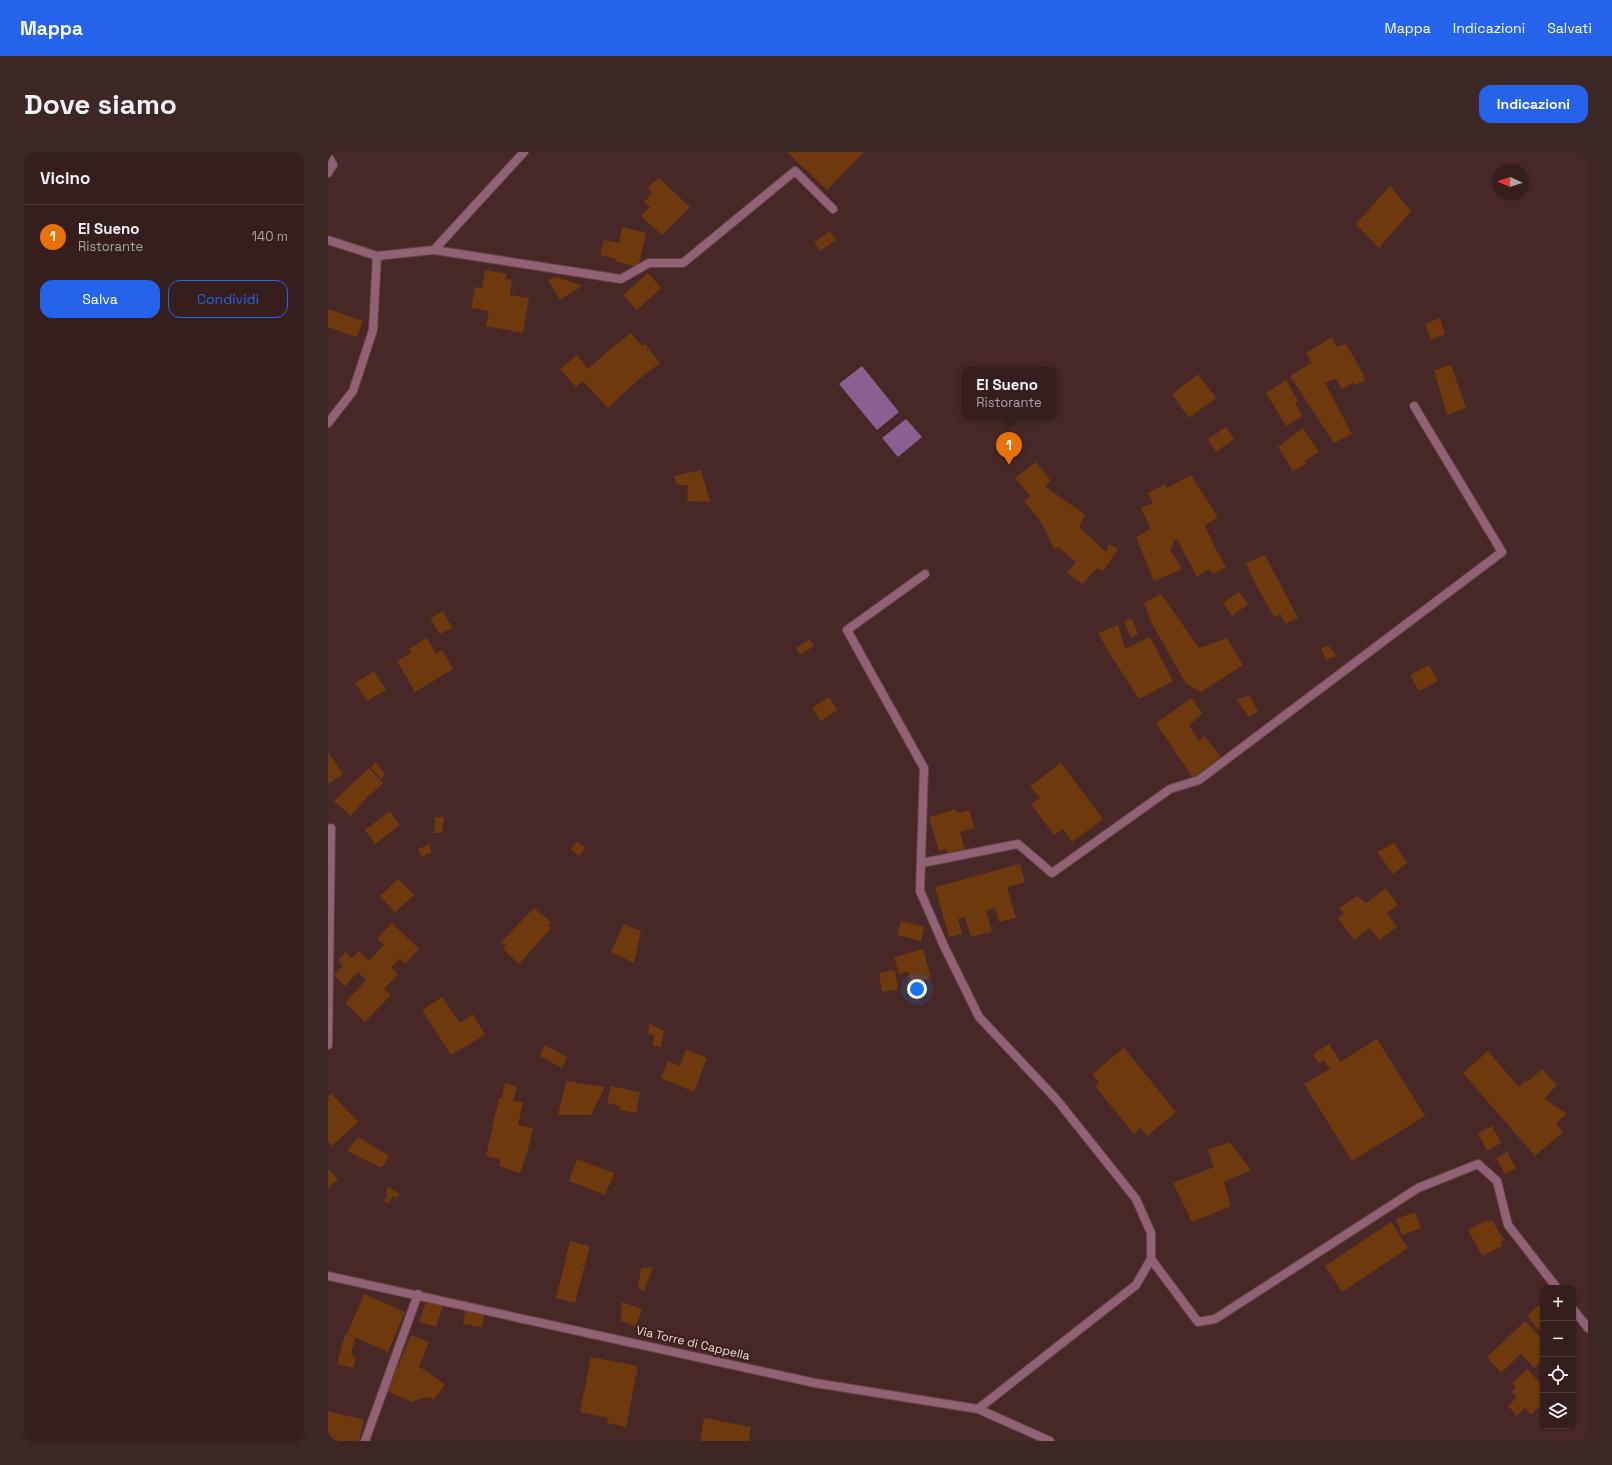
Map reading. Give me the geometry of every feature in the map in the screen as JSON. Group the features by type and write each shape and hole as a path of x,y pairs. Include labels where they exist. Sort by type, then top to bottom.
{"street":[{"path":"434,250 524,152"},
{"path":"328,156 333,165 328,173"},
{"path":"328,240 377,256 434,250 621,279 649,263 683,263 795,171 833,209"},
{"path":"328,423 353,391 373,330 377,256"},
{"path":"922,863 1018,844 1052,873 1170,789 1199,780 1502,552 1414,406"},
{"path":"925,574 847,630 924,768 920,891 978,1017 1057,1100 1136,1199 1151,1233 1151,1259 1136,1285 978,1409"},
{"path":"328,1044 331,828"},
{"path":"1151,1259 1198,1322 1215,1319 1418,1188 1478,1164 1497,1181 1508,1225 1555,1285"},
{"name":"Via Torre di Cappella","path":"328,1276 418,1294 815,1382 978,1409 1050,1441"},
{"path":"365,1441 418,1294"},
{"path":"1576,1313 1588,1328"}],"shaded area":[{"path":"862,366 899,412 877,430 839,384"},
{"path":"906,419 922,437 898,457 882,438"}],"building":[{"path":"787,152 864,152 827,190"},
{"path":"659,178 690,207 662,235 641,216 650,207 644,203 652,192 648,187"},
{"path":"1390,186 1411,211 1379,248 1356,224"},
{"path":"622,227 646,233 638,267 615,261 616,259 600,255 604,240 619,243"},
{"path":"830,231 836,240 820,251 814,242"},
{"path":"485,270 507,274 505,279 512,280 510,295 529,298 523,333 486,326 489,311 471,308 475,287 482,288"},
{"path":"648,273 661,288 637,310 623,295"},
{"path":"557,277 582,286 560,300 548,280"},
{"path":"328,309 363,321 357,337 328,327"},
{"path":"1440,318 1445,334 1431,340 1425,324"},
{"path":"631,333 642,346 645,344 660,363 639,379 608,408 583,381 576,387 560,369 577,355 588,369 610,349"},
{"path":"1332,337 1337,347 1346,344 1364,375 1365,381 1355,385 1354,382 1342,389 1336,379 1325,383 1352,434 1334,443 1290,376 1312,363 1306,353"},
{"path":"1451,365 1466,408 1447,415 1434,370"},
{"path":"1198,374 1216,398 1189,418 1172,394"},
{"path":"1286,380 1298,401 1295,403 1303,416 1286,426 1266,393"},
{"path":"1226,427 1234,439 1216,452 1208,439"},
{"path":"1303,428 1319,452 1304,461 1306,464 1293,471 1278,447"},
{"path":"1036,462 1051,481 1045,486 1085,515 1079,527 1106,552 1109,544 1118,549 1103,571 1097,568 1083,584 1067,573 1076,562 1058,547 1055,550 1041,522 1024,501 1030,496 1015,478"},
{"path":"701,470 710,502 687,501 688,485 677,485 674,476"},
{"path":"1191,475 1218,518 1205,525 1212,542 1226,567 1213,574 1209,569 1197,577 1177,539 1170,550 1182,569 1154,581 1136,537 1151,529 1141,508 1153,503 1148,493 1165,484 1167,488"},
{"path":"1265,555 1298,618 1285,624 1281,614 1274,617 1246,563"},
{"path":"1239,592 1248,604 1232,616 1223,603"},
{"path":"1161,594 1199,648 1227,638 1243,665 1201,692 1186,684 1150,620 1144,603"},
{"path":"443,611 452,628 440,634 430,618"},
{"path":"1132,619 1138,635 1131,638 1124,621"},
{"path":"1118,625 1125,649 1150,637 1173,681 1139,699 1098,633"},
{"path":"427,638 436,654 442,650 453,669 415,692 397,661 411,653 409,649"},
{"path":"810,639 814,646 800,655 796,648"},
{"path":"1329,646 1336,656 1326,660 1321,648"},
{"path":"1429,665 1438,681 1419,691 1410,675"},
{"path":"374,671 386,690 367,701 355,683"},
{"path":"1249,695 1258,711 1249,717 1237,700"},
{"path":"829,697 837,710 821,721 812,708"},
{"path":"1192,698 1202,714 1189,725 1199,741 1204,736 1221,757 1193,778 1156,723"},
{"path":"328,752 343,774 328,784"},
{"path":"375,762 385,774 381,779 371,768"},
{"path":"1061,763 1103,819 1072,842 1063,829 1054,835 1031,804 1040,798 1030,786"},
{"path":"369,768 383,783 368,796 351,816 334,801"},
{"path":"956,809 957,813 969,810 975,828 960,832 965,851 948,856 946,849 939,851 929,817"},
{"path":"390,811 400,825 375,844 365,830"},
{"path":"435,817 444,817 442,833 434,833"},
{"path":"577,841 586,848 579,856 571,849"},
{"path":"1394,843 1407,863 1393,874 1377,852"},
{"path":"430,844 431,853 421,856 418,849"},
{"path":"1020,864 1025,882 1007,887 1016,918 999,922 995,908 986,911 992,932 971,937 965,917 958,919 962,934 949,937 935,887"},
{"path":"398,879 414,895 395,912 380,896"},
{"path":"1386,888 1398,905 1387,913 1397,927 1379,940 1370,928 1354,940 1338,918 1344,913 1339,908 1357,896 1366,903"},
{"path":"534,908 551,922 548,925 551,928 519,964 503,949 506,945 501,942"},
{"path":"901,921 924,927 921,941 897,935"},
{"path":"392,923 419,949 405,964 400,958 391,967 398,974 384,989 391,995 365,1022 345,1003 366,980 358,972 345,986 334,975 343,966 338,960 345,952 352,958 359,951 369,961 384,945 377,939"},
{"path":"624,924 641,931 634,963 611,952"},
{"path":"923,949 931,978 911,984 908,971 899,974 894,957"},
{"path":"895,970 898,989 882,992 879,973"},
{"path":"442,997 460,1023 473,1014 485,1035 451,1055 422,1010"},
{"path":"649,1023 664,1031 661,1047 653,1046 654,1035 648,1034"},
{"path":"1377,1039 1425,1116 1352,1161 1304,1084 1330,1069 1324,1060 1319,1063 1313,1054 1329,1044 1340,1062"},
{"path":"545,1045 567,1057 562,1068 540,1056"},
{"path":"1124,1048 1176,1112 1147,1136 1141,1128 1134,1134 1095,1086 1099,1083 1092,1074"},
{"path":"686,1049 707,1058 694,1092 661,1078 668,1061 680,1066"},
{"path":"1488,1051 1519,1087 1525,1080 1527,1082 1542,1069 1557,1085 1544,1099 1567,1114 1556,1123 1563,1132 1535,1156 1463,1073"},
{"path":"566,1081 605,1087 591,1115 558,1115"},
{"path":"505,1083 517,1087 513,1101 523,1102 518,1125 533,1128 528,1150 520,1173 499,1166 500,1159 486,1156 499,1098 502,1098"},
{"path":"611,1086 640,1092 636,1113 619,1110 620,1106 607,1103"},
{"path":"331,1093 358,1122 332,1146 328,1141 328,1097"},
{"path":"1492,1126 1501,1143 1487,1151 1478,1133"},
{"path":"358,1137 389,1156 382,1168 347,1151"},
{"path":"1230,1142 1251,1170 1224,1182 1231,1206 1192,1222 1173,1183 1214,1167 1208,1150"},
{"path":"1507,1152 1516,1168 1505,1174 1496,1158"},
{"path":"577,1159 614,1173 605,1195 569,1181"},
{"path":"328,1169 338,1179 328,1189"},
{"path":"388,1187 400,1194 397,1198 393,1196 389,1203 384,1201 388,1194 385,1193"},
{"path":"1415,1212 1421,1228 1402,1235 1396,1219"},
{"path":"1487,1220 1488,1222 1492,1220 1504,1240 1501,1242 1502,1246 1482,1256 1468,1230"},
{"path":"1391,1222 1408,1248 1342,1292 1325,1266"},
{"path":"570,1241 590,1246 575,1303 556,1298"},
{"path":"653,1267 644,1291 638,1288 641,1268"},
{"path":"364,1294 405,1312 388,1352 347,1334"},
{"path":"427,1299 443,1305 436,1327 419,1322"},
{"path":"622,1302 642,1309 636,1326 621,1321"},
{"path":"1539,1305 1540,1306 1540,1331 1527,1316"},
{"path":"466,1306 485,1309 482,1327 463,1324"},
{"path":"1525,1321 1540,1337 1540,1363 1534,1368 1521,1354 1501,1373 1487,1357"},
{"path":"345,1334 355,1338 351,1355 356,1357 353,1368 337,1364"},
{"path":"411,1335 429,1342 419,1367 445,1385 434,1399 425,1397 412,1402 387,1391"},
{"path":"591,1357 638,1366 626,1427 607,1423 608,1418 580,1412"},
{"path":"1527,1369 1540,1383 1540,1406 1531,1415 1525,1408 1517,1416 1508,1406 1517,1397 1512,1392 1516,1387 1512,1383"},
{"path":"328,1411 364,1420 359,1441 328,1441"},
{"path":"704,1418 751,1427 749,1441 700,1441"}],"place":[{"name":"El Sueno","path":"1009,465"}]}
